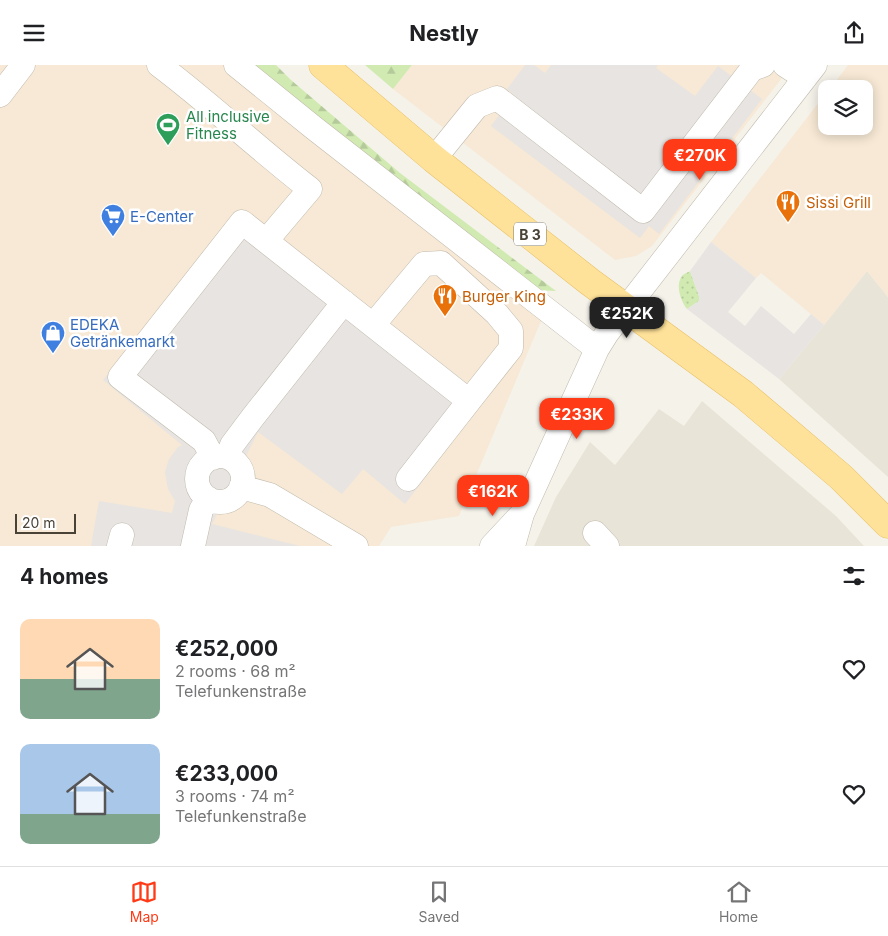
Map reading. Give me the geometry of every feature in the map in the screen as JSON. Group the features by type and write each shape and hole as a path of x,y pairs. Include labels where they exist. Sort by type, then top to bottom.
{"main road":[{"name":"B 3","path":"323,65 434,159 590,282 743,394 841,477 888,524"}],"street":[{"path":"0,95 23,65"},
{"path":"159,65 185,84 310,189 266,241"},
{"path":"236,65 597,349"},
{"path":"434,159 478,106 497,98 643,211 752,69 763,65"},
{"path":"513,546 522,514 597,349 607,333 810,72 785,65"},
{"path":"220,457 204,441 120,377 242,222 469,401"},
{"path":"373,325 424,264 442,263 497,314 511,331 511,348 408,479"},
{"path":"220,457 232,445 344,302"},
{"path":"220,457 233,461 242,472 243,480 241,487 233,498 227,501 214,501 202,493 198,486 199,471 209,459 220,457"},
{"path":"241,487 270,495 356,546"},
{"path":"193,546 202,510 208,498"},
{"path":"492,546 522,514"}],"shaded area":[{"path":"0,65 254,65 549,302 459,516 391,527 379,546 0,546"},
{"path":"412,65 792,65 652,246 636,256 615,260 393,89"},
{"path":"525,65 534,65 545,73 551,65 658,65 656,68 695,96 718,66 762,99 659,234 649,226 640,238 491,126 514,95 507,89"},
{"path":"848,65 888,65 888,297 867,271 824,325 761,273 756,278 711,242 818,103 818,135 873,135 873,80 837,80"},
{"path":"231,218 257,219 486,398 405,504 363,469 342,494 258,432 212,524 300,546 91,546 99,501 172,513 175,501 168,489 165,472 169,459 178,447 182,445 103,380"},
{"path":"711,242 756,278 728,312 745,326 761,306 794,334 811,314 824,325 779,379 687,309 699,301 690,271"},
{"path":"867,271 888,297 888,477 779,379"},
{"path":"702,401 836,516 864,546 534,546 556,497 590,442 615,465 659,409 684,426"}],"green space":[{"path":"254,65 276,65 400,173 556,291 532,290"},
{"path":"365,65 412,65 393,89"},
{"path":"690,271 699,301 687,309 681,297 679,284 683,275"}],"place":[{"name":"All inclusive Fitness","path":"168,146"},
{"name":"Sissi Grill","path":"788,223"},
{"name":"E-Center","path":"113,237"},
{"name":"Burger King","path":"445,317"},
{"name":"EDEKA Getränkemarkt","path":"53,354"}]}
